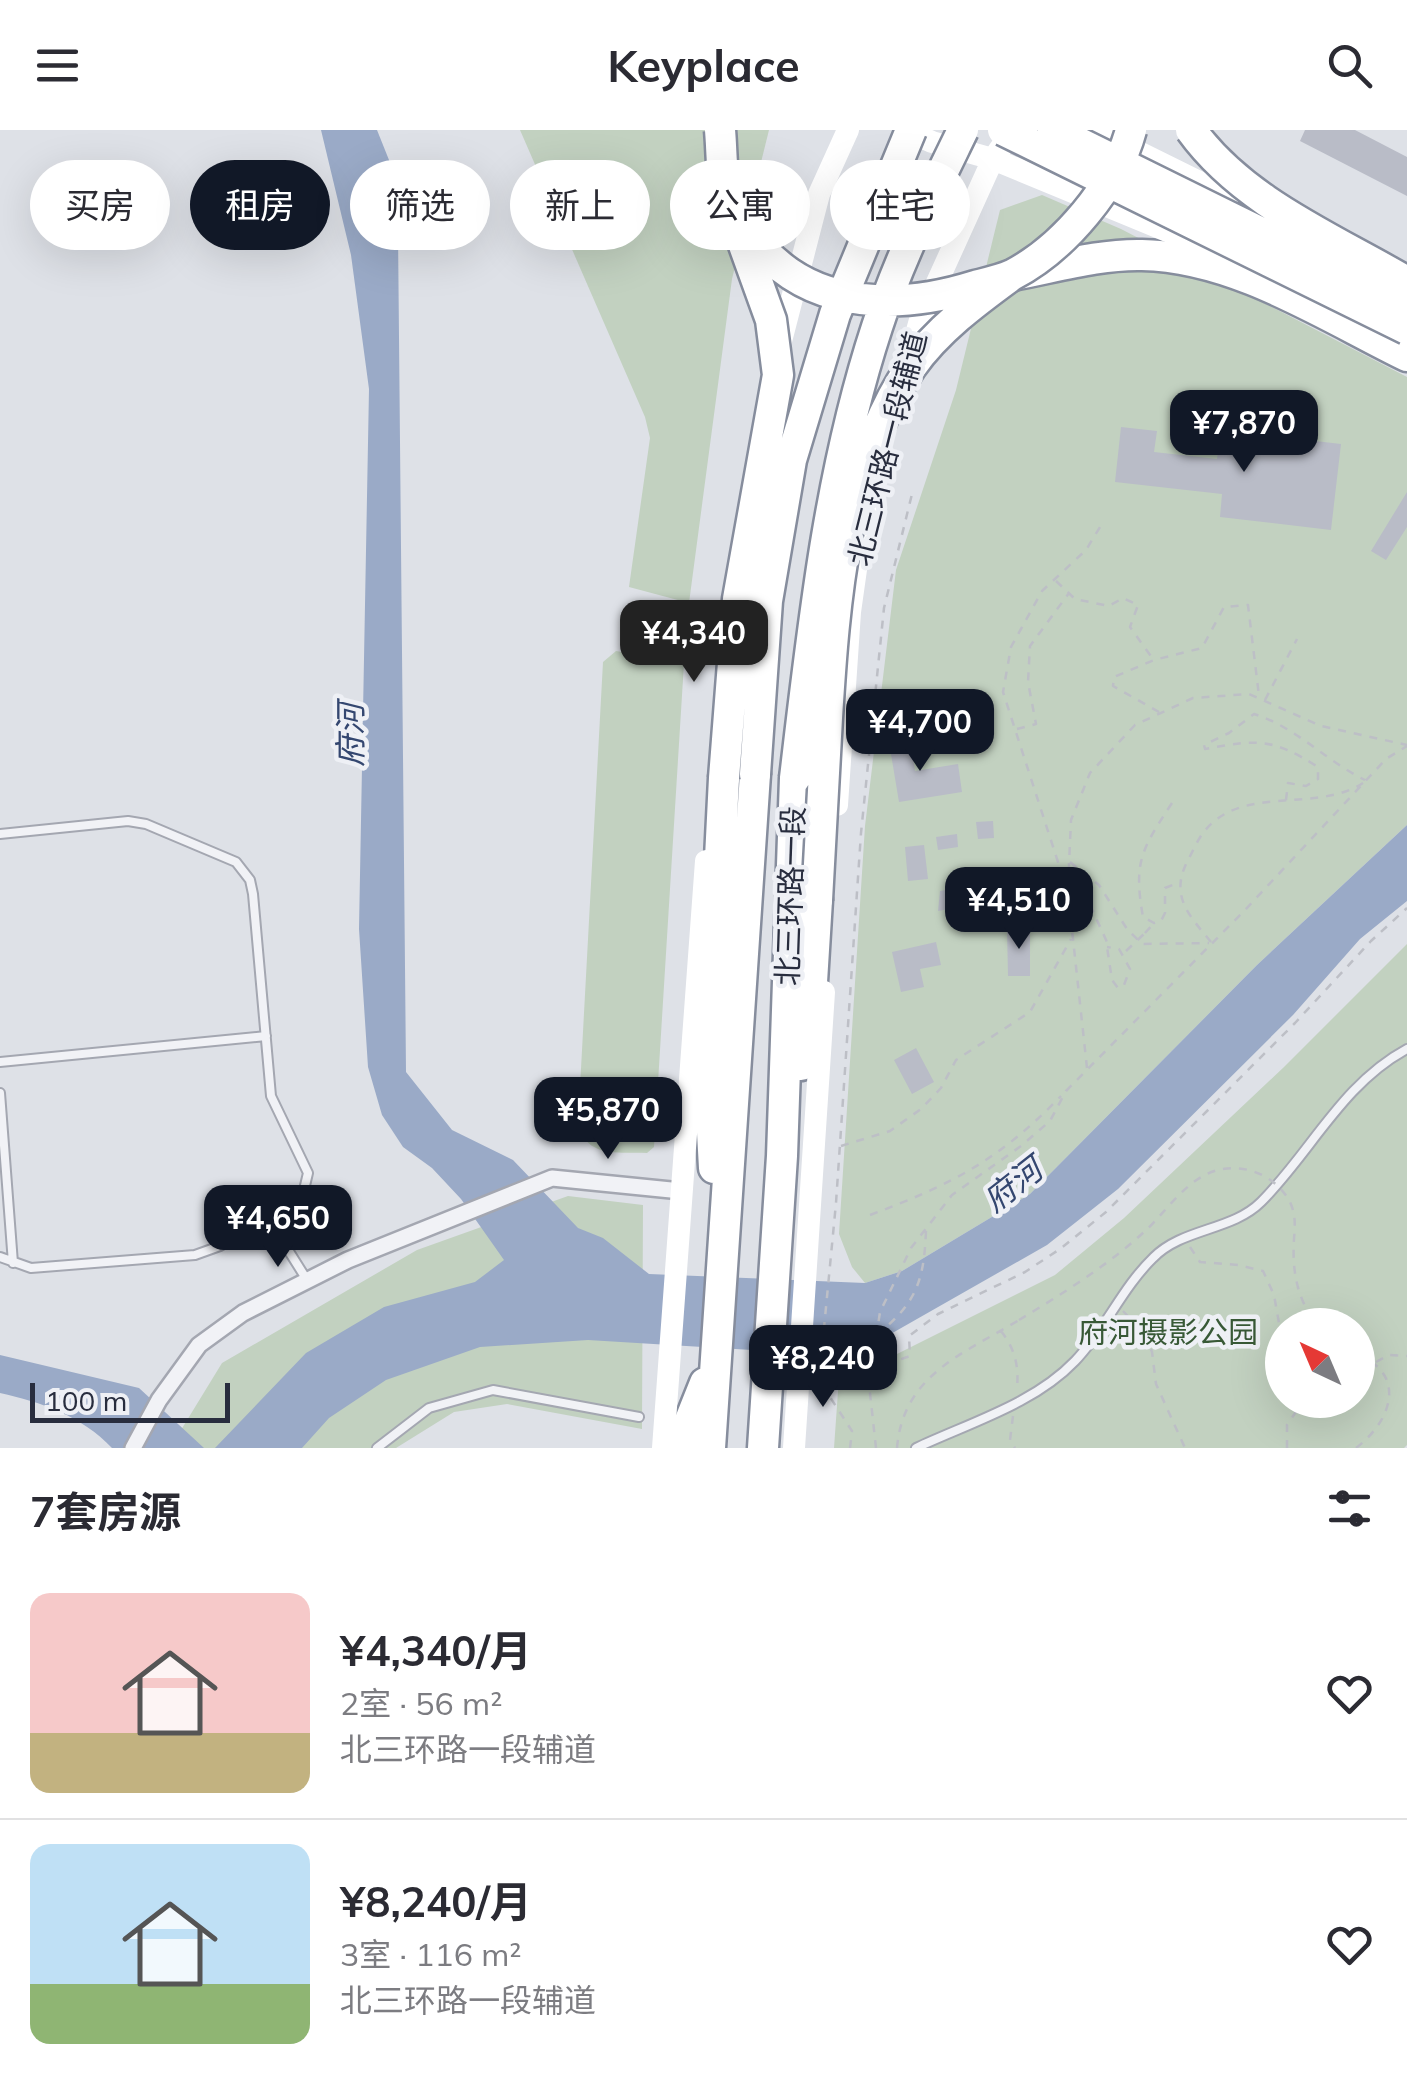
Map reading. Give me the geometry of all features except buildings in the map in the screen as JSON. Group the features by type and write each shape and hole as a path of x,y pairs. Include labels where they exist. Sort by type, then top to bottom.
{"highway":[{"path":"706,130 715,160"},
{"path":"720,130 723,160"},
{"name":"北三环路一段","path":"710,1448 767,601 791,460 834,314 909,130"},
{"name":"北三环路一段","path":"763,1448 796,1366 782,1156 795,778 818,583 837,480 878,323 963,130"},
{"path":"1054,130 1406,286"},
{"path":"782,1156 808,1024 838,590 869,453 883,417 913,365 971,305 1067,231 1104,190 1119,166 1131,130"},
{"path":"1191,130 1249,190 1406,286"},
{"path":"998,144 1407,329"},
{"path":"723,1270 709,1078 724,778 738,599 778,375 768,309 746,250"},
{"path":"764,250 774,263 800,281 833,295 878,301 962,290 1012,275 1124,255 1185,260 1233,273 1407,356"},
{"path":"679,1448 716,1357"}],"main road":[{"path":"662,1448 726,625 788,304 819,194 848,130"},
{"path":"909,130 932,142 998,144 1407,342"},
{"name":"北三环路一段辅道","path":"790,1272 850,612 861,534 920,320 998,144 1013,130"},
{"path":"1094,130 1406,286"},
{"path":"794,1448 796,1366"}],"street":[{"path":"133,1448 159,1400 199,1346 216,1331 348,1260 552,1178 681,1190"}],"lane":[{"path":"0,834 128,821 146,824 236,862 250,880 253,894 269,1081 276,1112 308,1173 302,1194 220,1246 195,1255 32,1268 0,1258"},
{"path":"0,1062 266,1036"},
{"path":"916,1448 1050,1386 1078,1358 1154,1256 1184,1237 1216,1227 1257,1206 1365,1079 1407,1049"},
{"path":"0,1094 13,1263"},
{"path":"268,1218 307,1280"},
{"path":"377,1448 429,1408 494,1390 639,1417"}],"path":[{"path":"850,1448 852,1431 819,1380 796,1366 830,1262 861,833 884,608 912,494"},
{"path":"1068,893 1004,692 1011,647 1042,591 1086,550 1100,527"},
{"path":"1054,580 1075,599 1108,606 1124,598 1138,605 1130,627 1154,660"},
{"path":"1016,730 1036,724 1028,682 1030,646 1068,593"},
{"path":"1160,713 1113,686 1114,678 1154,660 1202,648 1224,606 1248,604 1262,700"},
{"path":"1262,700 1298,639"},
{"path":"1087,1070 1068,893 1071,820 1090,773 1135,725 1192,698 1249,694 1321,726 1407,746"},
{"path":"1286,800 1288,783 1306,786 1318,778 1318,767 1286,746 1250,740 1206,748 1204,745 1254,714 1305,740 1338,767 1366,781"},
{"path":"870,1215 935,1191 980,1166 1031,1127 1386,759 1407,746"},
{"path":"1212,943 1190,918 1180,897 1182,871 1204,832 1221,816 1267,800 1308,800 1350,791 1366,781"},
{"path":"1154,924 1142,917 1136,880 1144,846 1172,803"},
{"path":"1069,861 1099,885 1126,930 1142,944 1212,943"},
{"path":"1068,880 1084,894 1107,947 1112,980 1118,988 1124,985 1130,968 1124,952 1107,947"},
{"path":"1124,952 1160,922 1165,913 1165,888 1182,881"},
{"path":"871,1370 910,1356 909,1336 938,1314 1025,1272 1060,1250 1106,1212 1407,908"},
{"path":"840,1146 890,1132 940,1088 956,1060 1030,1012 1073,936"},
{"path":"876,1448 868,1384 880,1312 911,1248 952,1195 1050,1122 1066,1091"},
{"path":"897,1448 906,1404 926,1380 1118,1254 1205,1174 1229,1168 1252,1169 1269,1179 1291,1204 1296,1222 1294,1269 1298,1290 1308,1308"},
{"path":"876,1336 900,1316 915,1296 925,1268 926,1228"},
{"path":"1184,1237 1200,1262 1263,1271 1276,1308"},
{"path":"1117,1305 1144,1332 1152,1352 1156,1384 1184,1448"},
{"path":"1000,1332 1012,1345 1018,1372 1010,1440 1015,1448"},
{"path":"1356,1448 1371,1436 1392,1399 1389,1380 1376,1362 1388,1355 1407,1356"},
{"path":"1287,1448 1287,1425 1292,1418"}],"green space":[{"path":"520,130 769,130 762,160 670,160 670,250 739,250 732,279 689,603 629,587 650,438 645,417 572,250 650,250 650,160 533,160"},
{"path":"1042,195 1121,229 1407,377 1407,825 1257,965 1030,1194 902,1271 865,1283 852,1267 839,1234 865,826 896,570 956,390 1000,210"},
{"path":"616,651 684,663 654,1147 647,1153 596,1148 582,1135 578,1124 603,662"},
{"name":"府河摄影公园","path":"1407,944 1404,1448 834,1448 839,1377 887,1359 1055,1275 1124,1218"},
{"path":"568,1196 643,1205 642,1429 507,1404 454,1412 396,1448 170,1448 222,1363 417,1250"}],"water":[{"path":"321,130 377,130 389,160 350,160 350,250 398,250 406,1072 452,1130 513,1160 578,1228 603,1238 649,1274 865,1283 902,1271 1030,1194 1257,965 1407,825 1407,901 1360,939 1293,1015 1118,1189 1047,1245 852,1356 588,1340 480,1347 386,1380 329,1418 302,1448 215,1448 306,1353 384,1307 475,1282 504,1260 461,1199 432,1168 403,1147 382,1115 368,1067 359,929 369,389 351,255"},
{"path":"0,1355 139,1388 204,1448 112,1448 88,1427 60,1412 0,1393"}],"water label":[{"name":"府河","path":"351,735"},
{"name":"府河","path":"1013,1185"}]}
